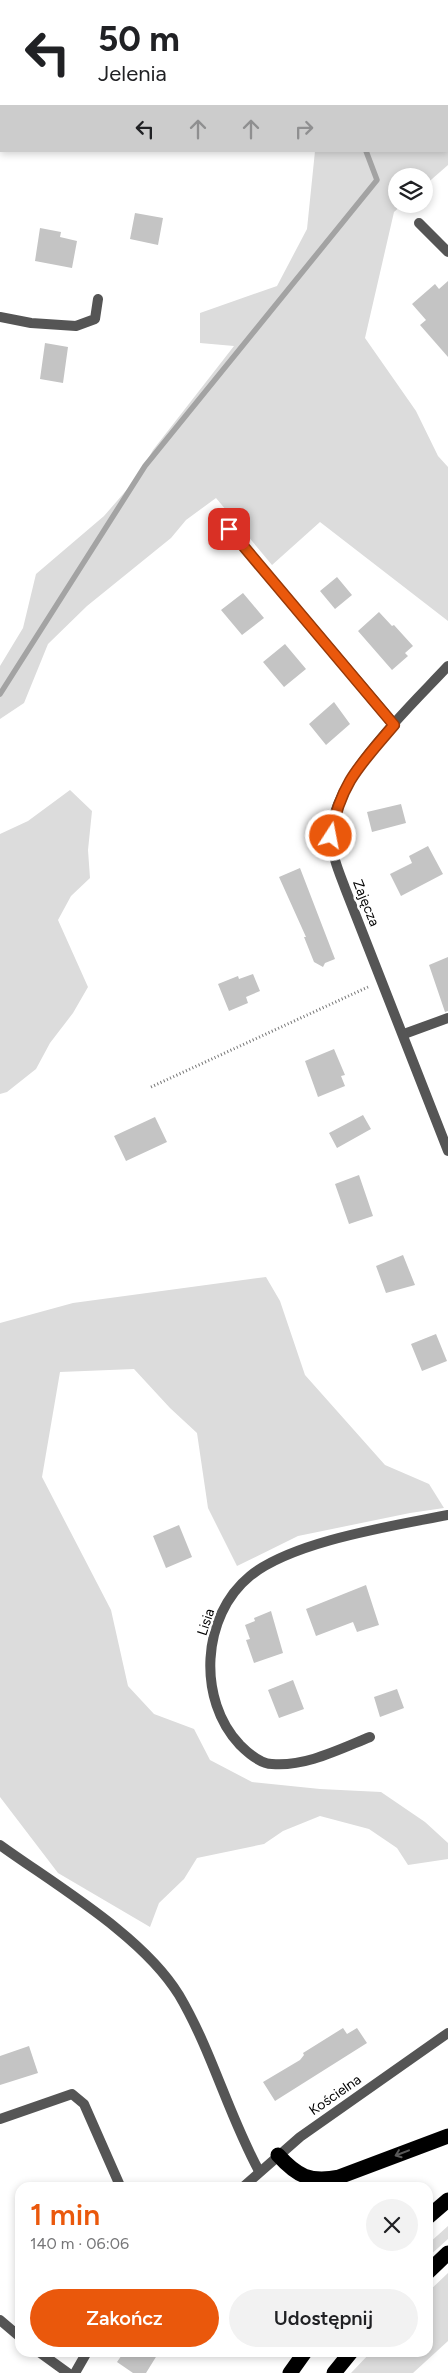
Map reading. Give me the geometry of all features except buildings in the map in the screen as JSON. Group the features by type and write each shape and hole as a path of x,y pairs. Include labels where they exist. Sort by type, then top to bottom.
{"highway":[{"path":"278,2154 302,2176 315,2180 327,2180 448,2136"},
{"path":"433,2213 448,2200"},
{"path":"433,2267 448,2253"},
{"path":"290,2373 301,2357"},
{"path":"334,2373 347,2357"}],"street":[{"path":"419,224 448,252"},
{"path":"0,317 30,323 76,326 96,319 98,298"},
{"path":"229,529 394,725"},
{"name":"Zajęcza","path":"448,666 355,770 344,788 338,803 331,836 338,868 448,1151"},
{"path":"404,1034 448,1018"},
{"name":"Lisia","path":"370,1737 327,1754 294,1763 270,1765 249,1755 234,1739 224,1722 210,1687 210,1659 217,1628 227,1601 250,1576 276,1560 320,1544 448,1515"},
{"path":"0,1845 123,1934 158,1967 179,1995 205,2044 241,2138 259,2171"},
{"name":"Kościelna","path":"248,2182 278,2154 300,2137 448,2033"},
{"path":"0,2119 72,2094 84,2104 118,2182"},
{"path":"0,2320 15,2333"},
{"path":"46,2357 68,2373"},
{"path":"75,2373 84,2357"}],"path":[{"path":"151,1087 382,981"}],"shaded area":[{"path":"315,152 448,152 448,165 433,178 433,168 388,168 388,213 394,213 365,338 416,411 438,456 448,467 448,621 320,522 272,565 216,498 186,520 171,538 87,606 48,644 24,703 0,719 0,666 23,628 36,574 104,516 137,478 153,450 234,346 200,343 200,313 277,286 307,229"},
{"path":"70,790 92,811 88,850 90,878 71,896 58,920 88,987 73,1013 50,1043 36,1069 7,1092 0,1094 0,834 28,821"},
{"path":"266,1277 280,1301 305,1375 385,1465 429,1484 444,1508 298,1536 237,1566 208,1508 197,1433 170,1408 134,1369 60,1372 42,1477 111,1610 128,1686 154,1714 194,1729 210,1760 252,1782 320,1789 381,1792 425,1822 448,1843 448,1859 408,1865 397,1848 369,1829 320,1816 283,1831 264,1844 197,1858 184,1879 159,1903 150,1927 58,1873 0,1797 0,1323 73,1303"},
{"path":"448,2226 448,2239 433,2252 433,2240"},
{"path":"448,2273 448,2341 433,2355 433,2287"},
{"path":"366,2357 430,2357 413,2373 351,2373"}],"waterway":[{"path":"0,694 145,466 377,180 366,152"}],"route":[{"path":"229,529 394,725 355,770 344,788 338,803 331,836"}]}
